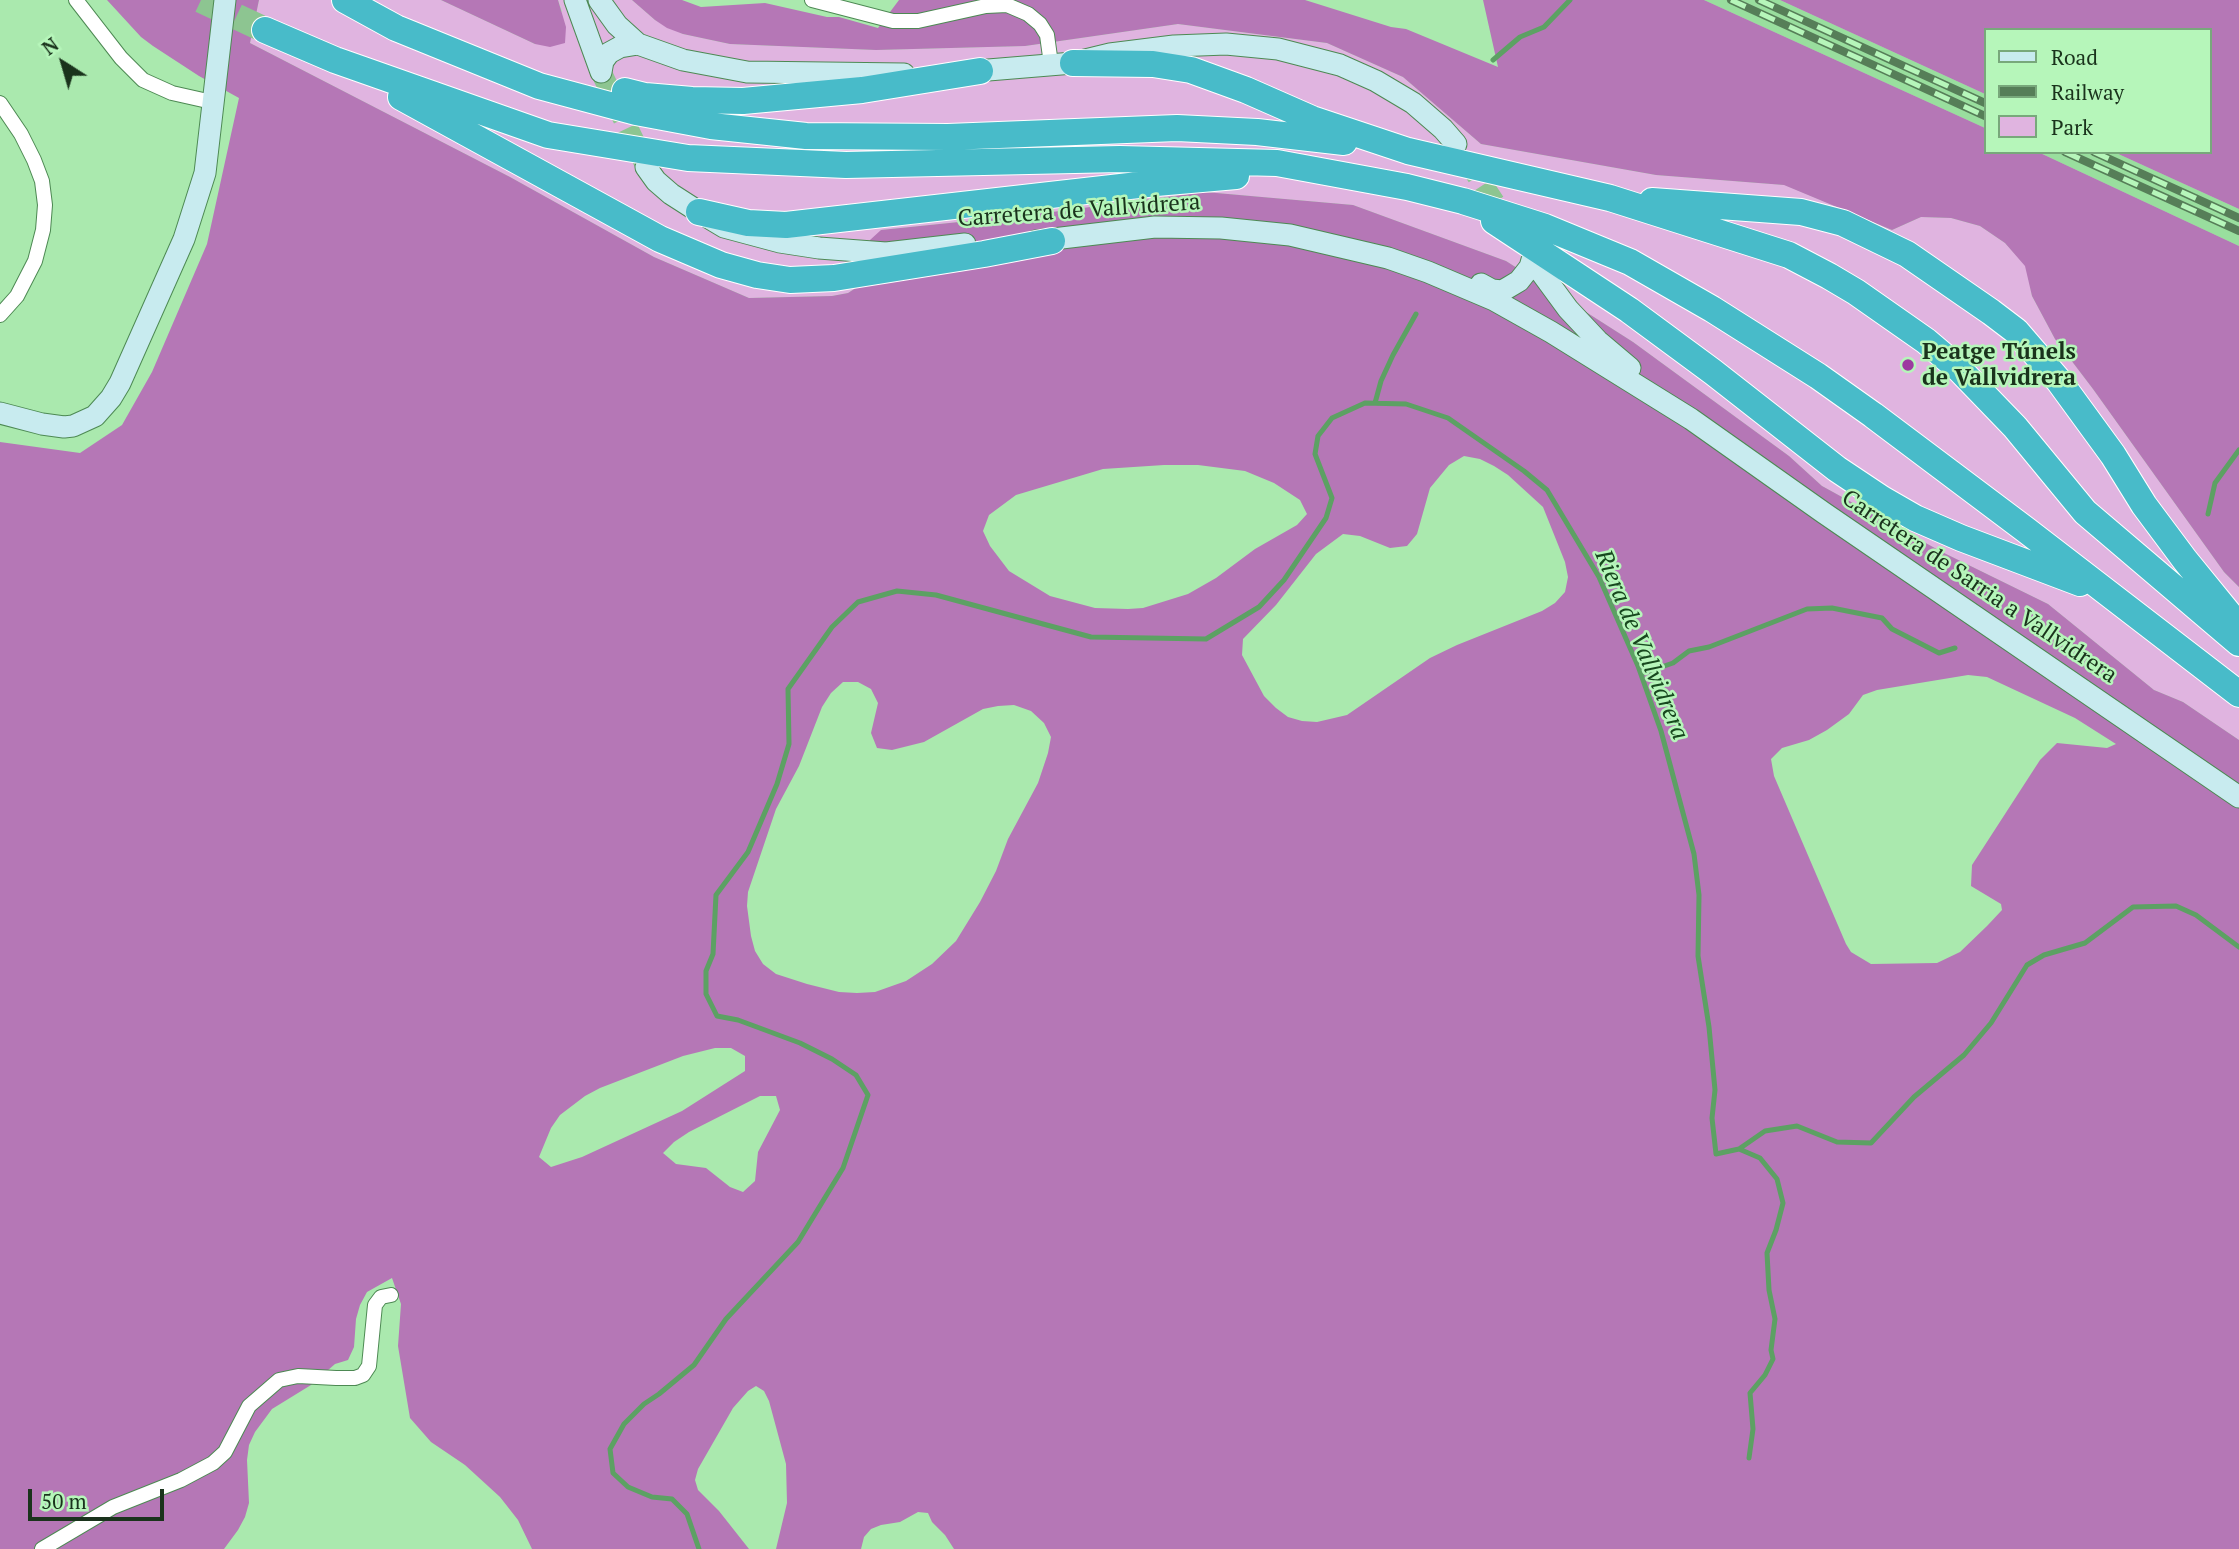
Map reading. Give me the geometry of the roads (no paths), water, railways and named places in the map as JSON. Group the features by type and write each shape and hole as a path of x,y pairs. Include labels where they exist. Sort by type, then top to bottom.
{"highway":[{"path":"348,2 411,21 538,68 645,96 743,101 862,90 980,71"},
{"path":"348,2 396,28 539,86 636,112 711,126 806,136 948,137 1177,128 1314,138 1408,151 1611,198 1788,255 1856,292 1926,341 1959,369 2039,455 2085,512 2239,643"},
{"path":"265,30 335,60 548,135 688,158 846,165 1120,159 1277,163 1407,187 1545,226 1630,262 1795,361 1873,415 2239,694"},
{"path":"335,60 660,239 720,265 757,275 790,280 834,278 1052,241"},
{"path":"1062,63 1153,64 1198,72 1304,116 1408,151"},
{"path":"699,212 747,223 786,225 1236,176 1407,187"},
{"path":"1611,198 1801,212 1843,223 1928,267 2016,331 2037,354 2113,455 2144,505 2185,561 2239,627"},
{"path":"1463,201 1629,310 1838,469 1882,499 1950,533 2115,598"}],"main road":[{"path":"0,413 64,427 85,422 95,416 111,398 184,239 195,208 205,173 225,0"},
{"path":"575,0 601,72 603,61 609,53 620,47 638,44"},
{"path":"599,0 617,24 638,44 683,60 747,72 920,75 1062,63 1138,49 1183,45 1278,48 1331,62 1376,80 1413,103 1456,144"},
{"name":"Carretera de Vallvidrera","path":"646,167 656,181 671,194 724,227 780,242 855,252 899,253 972,243 1052,241 1155,227 1221,228 1328,242 1388,258 1494,300 1690,419"},
{"path":"1428,272 1472,280 1492,290 1502,290 1519,281 1532,260 1568,309 1598,341 1660,390 1690,419"},
{"name":"Carretera de Sarria a Vallvidrera","path":"1690,419 2239,797"}],"street":[{"path":"76,0 121,58 143,80 172,93 213,100"},
{"path":"812,0 893,21 918,21 986,6 1007,5 1028,14 1040,24 1062,63"},
{"path":"0,103 21,134 33,160 42,181 45,205 43,230 35,261 18,296 0,315"},
{"path":"42,1549 113,1507 213,1463 225,1452 249,1406 279,1380 298,1376 355,1378 363,1375 369,1366 375,1305 381,1297 391,1295"}],"waterway":[{"path":"1493,60 1520,37 1544,27 1570,0"},
{"path":"1375,403 1381,381 1416,314"},
{"name":"Riera de Vallvidrera","path":"699,1549 687,1514 672,1499 652,1497 628,1487 613,1473 610,1449 624,1424 644,1404 694,1365 726,1319 798,1242 843,1168 868,1095 856,1075 832,1059 800,1043 738,1020 717,1016 706,994 706,971 713,954 716,895 748,852 777,784 789,744 788,689 832,627 858,602 897,591 936,595 1091,637 1206,639 1259,607 1284,580 1326,518 1332,498 1315,454 1318,436 1332,418 1365,403 1406,404 1448,418 1524,471 1547,490 1599,577 1638,666 1661,731 1694,854 1699,895 1698,956 1715,1090 1712,1118 1716,1154 1739,1149 1765,1131 1797,1126 1837,1142 1871,1143 1914,1097 1964,1055 1991,1023 2027,965 2044,955 2085,943 2133,907 2176,906 2196,915 2239,947"},
{"path":"2208,514 2215,483 2239,450"},
{"path":"1641,674 1673,663 1689,651 1709,647 1807,609 1832,608 1882,618 1892,629 1939,653 1955,648"},
{"path":"1739,1149 1760,1158 1777,1179 1783,1203 1767,1253 1769,1290 1775,1319 1771,1350 1773,1359 1765,1375 1750,1393 1753,1429 1749,1458"}],"tunnel":[{"path":"201,0 265,30"},
{"path":"601,72 644,162"},
{"path":"1466,159 1506,220"}],"railway":[{"path":"1731,0 1983,115"},
{"path":"1759,0 1983,102"},
{"path":"2069,154 2239,231"},
{"path":"2098,154 2239,218"}],"place":[{"name":"Peatge Túnels de Vallvidrera","path":"1908,365"}]}
